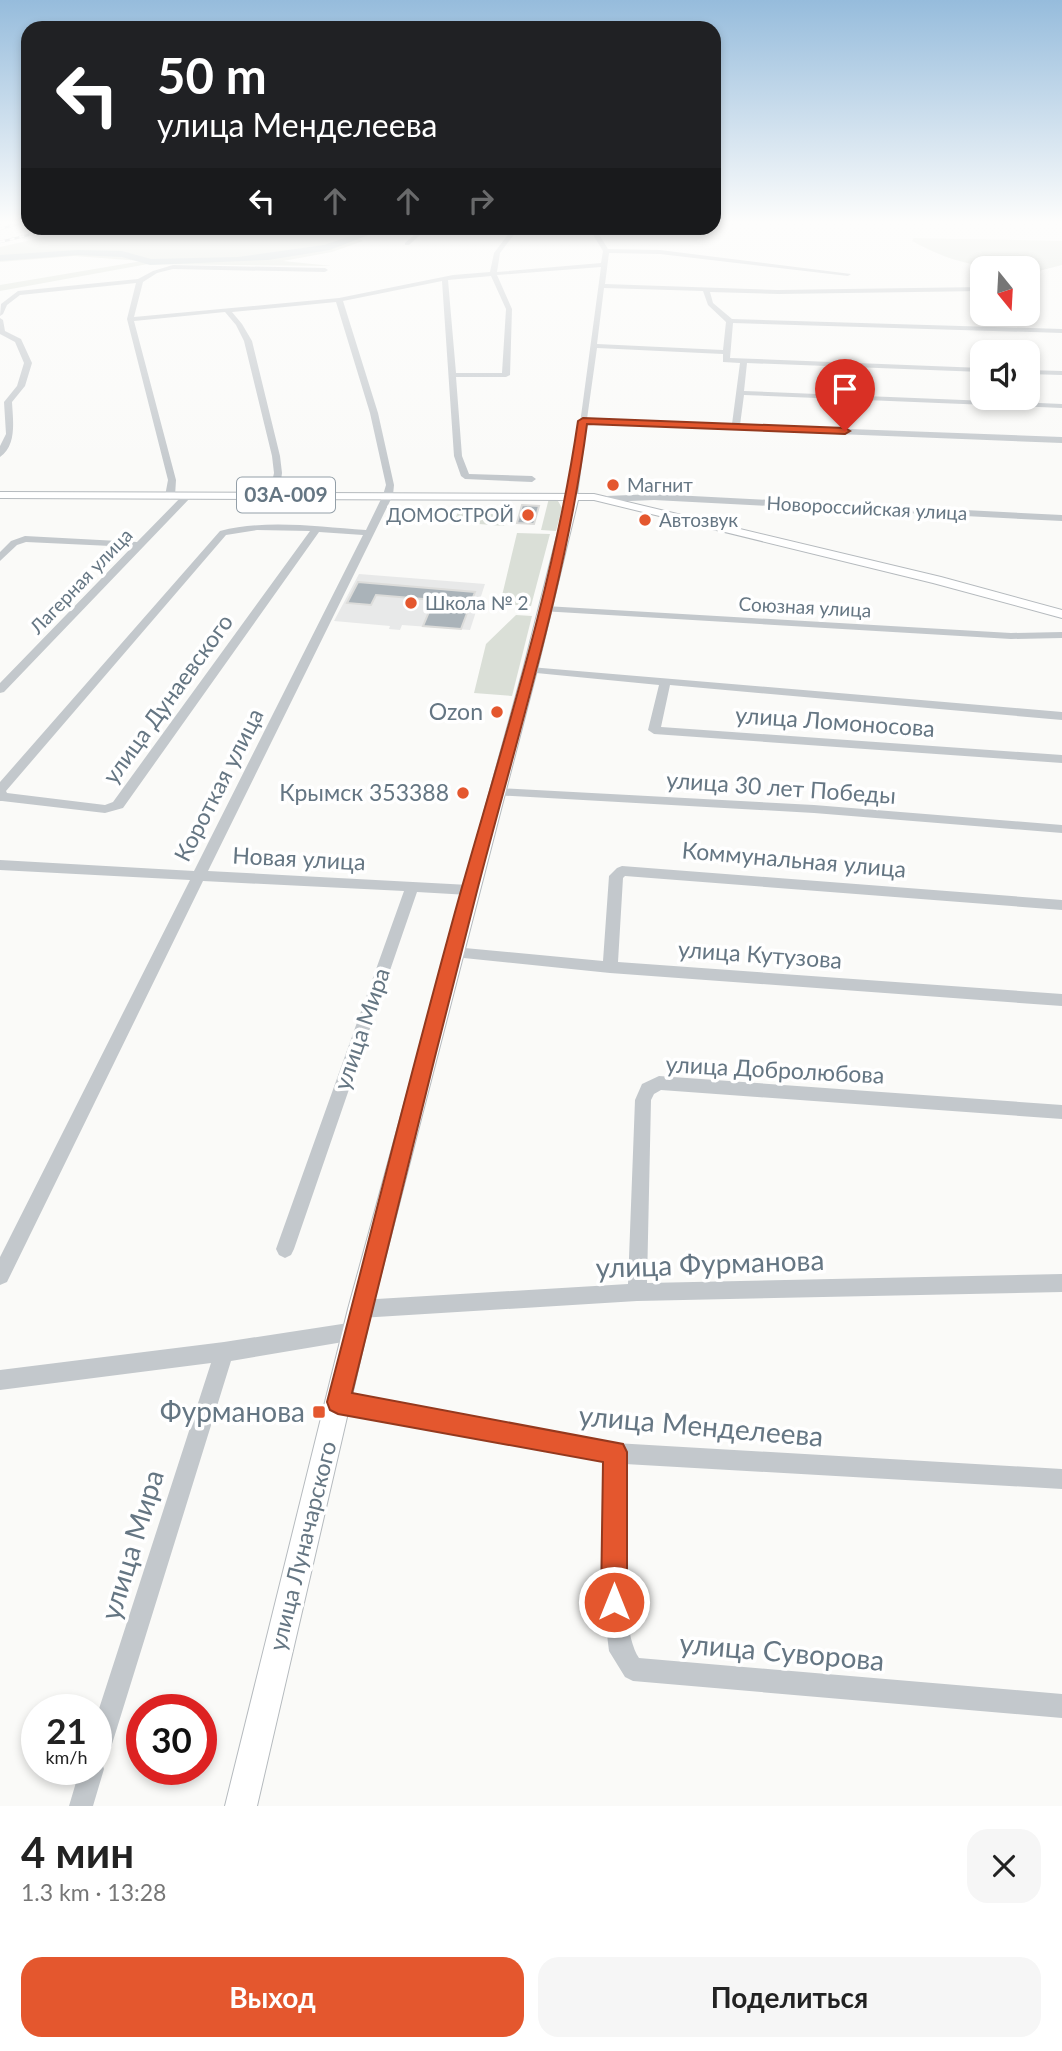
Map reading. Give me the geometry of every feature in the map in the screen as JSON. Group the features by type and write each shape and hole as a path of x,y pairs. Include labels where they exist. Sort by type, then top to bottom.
{"main road":[{"name":"Новороссийская улица","path":"0,495 573,496 607,499"},
{"name":"улица Луначарского","path":"241,1806 360,1309 469,890 530,670 573,496"},
{"name":"03А-009","path":"607,499 937,580 1062,614"}],"street":[{"path":"133,304 130,318 172,480 170,496"},
{"path":"130,318 291,304"},
{"path":"340,304 374,413 390,485 388,495"},
{"path":"447,304 458,456 465,476 532,479"},
{"path":"453,375 506,375 508,304"},
{"name":"улица Луначарского","path":"573,496 599,304"},
{"path":"710,304 730,321 1062,331"},
{"path":"227,310 248,341 276,456 278,473 274,495"},
{"path":"0,320 2,332 18,341 28,363 22,386 8,402 10,434 0,454"},
{"path":"726,356 730,321"},
{"path":"593,346 726,356 744,360 970,369"},
{"path":"736,426 744,360"},
{"path":"1040,372 1062,373"},
{"path":"740,393 1062,406"},
{"path":"583,421 1062,440"},
{"name":"Короткая улица","path":"0,1276 388,495"},
{"name":"Лагерная улица","path":"0,690 187,496"},
{"name":"Новороссийская улица","path":"607,499 654,497 1062,518"},
{"name":"улица Дунаевского","path":"242,527 316,530 118,805 105,809 2,797 0,790 223,533 242,527"},
{"path":"316,530 369,533"},
{"path":"0,558 14,543 25,539 140,545"},
{"name":"Союзная улица","path":"545,609 1012,636 1062,635"},
{"name":"улица Ломоносова","path":"530,670 1062,716"},
{"name":"улица Ломоносова","path":"665,682 654,730 1062,759"},
{"name":"улица 30 лет Победы","path":"496,792 814,809 1062,829"},
{"name":"Новая улица","path":"0,865 469,890"},
{"name":"Коммунальная улица","path":"610,967 615,876 622,870 1062,905"},
{"name":"улица Мира","path":"285,1249 412,887"},
{"name":"улица Кутузова","path":"454,952 610,967 1062,1000"},
{"name":"улица Добролюбова","path":"636,1292 643,1100 648,1089 659,1083 1062,1112"},
{"name":"улица Фурманова","path":"360,1309 636,1292 1062,1283"},
{"path":"0,1380 224,1352 355,1331"},
{"name":"улица Мира","path":"112,1706 224,1352"},
{"name":"улица Менделеева","path":"338,1402 615,1452 1062,1479"},
{"name":"улица Суворова","path":"615,1452 614,1602 621,1651 633,1669 1062,1706"},
{"path":"81,1806 87,1785"}],"shaded area":[{"path":"549,498 558,501 562,508 556,531 541,530"},
{"path":"458,512 507,515 504,526 454,522"},
{"path":"517,533 550,534 531,606 500,604"},
{"name":"Школа № 2","path":"359,574 485,584 470,630 402,625 400,630 389,629 390,626 334,621"},
{"path":"516,615 532,616 512,696 474,693 486,644"}],"building":[{"name":"ДОМОСТРОЙ","path":"522,505 539,506 534,524 517,523"},
{"path":"358,582 475,592 461,629 423,626 434,600 376,595 371,605 347,603"}],"place":[{"name":"Магнит","path":"613,485"},
{"name":"ДОМОСТРОЙ","path":"528,515"},
{"name":"Автозвук","path":"645,520"},
{"name":"Школа № 2","path":"411,603"},
{"name":"Ozon","path":"497,712"},
{"name":"Крымск 353388","path":"463,793"},
{"name":"Фурманова","path":"319,1412"}],"route":[{"path":"614,1602 615,1452 338,1402 469,890 530,670 573,496 583,421 845,431"}]}
